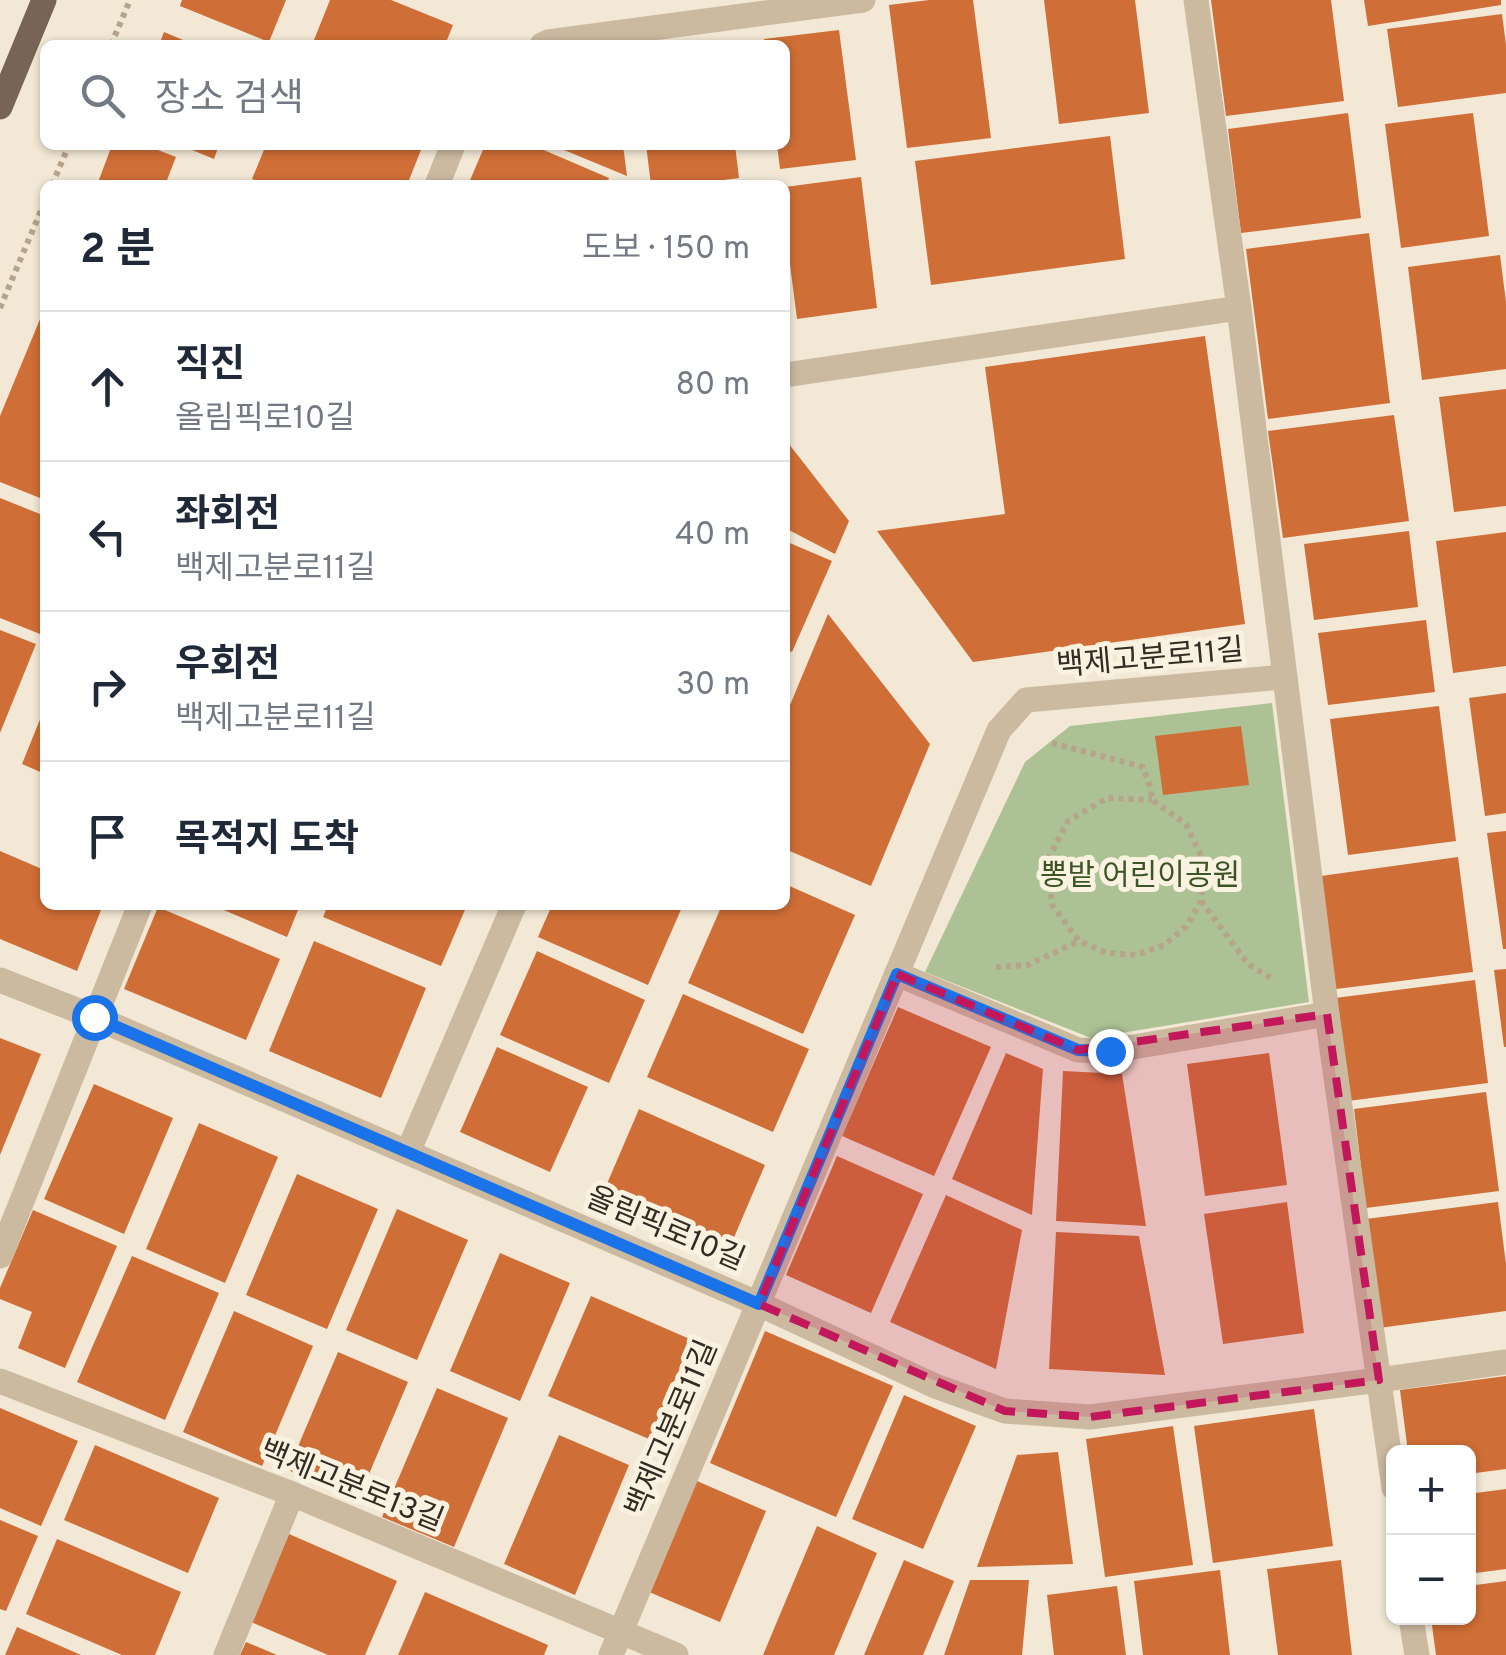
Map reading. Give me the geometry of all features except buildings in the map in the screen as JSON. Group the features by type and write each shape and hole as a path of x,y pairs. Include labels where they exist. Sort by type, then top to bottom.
{"main road":[{"path":"0,106 44,0"}],"street":[{"path":"563,40 863,0"},
{"name":"백제고분로11길","path":"1196,0 1239,308 1326,1014 1388,1445"},
{"path":"439,180 451,150"},
{"path":"790,375 1239,308"},
{"name":"백제고분로11길","path":"616,1643 1000,730 1026,700 1284,678"},
{"path":"0,1256 138,910"},
{"path":"408,1152 512,910"},
{"path":"897,974 1078,1050 1110,1051 1326,1014"},
{"name":"올림픽로10길","path":"0,980 759,1304 935,1386 1005,1410 1090,1416 1506,1362"},
{"name":"백제고분로13길","path":"0,1381 292,1494 616,1643 676,1655"},
{"path":"226,1655 292,1494"},
{"path":"1413,1625 1416,1655"}],"path":[{"path":"113,40 130,0"},
{"path":"54,180 67,150"},
{"path":"0,308 40,213"},
{"path":"1026,700 1050,743 1143,767 1152,800"},
{"path":"1107,798 1152,800 1186,824 1192,836 1203,860 1201,901 1186,927 1164,945 1136,954 1106,953 1079,941 1052,905 1047,861 1068,820 1107,798"},
{"path":"1201,901 1248,964 1326,1014"}],"highlighted area":[{"path":"897,974 1078,1050 1327,1014 1379,1380 1090,1417 1005,1411 759,1304"}],"green space":[{"name":"뽕밭 어린이공원","path":"1272,703 1309,1002 1091,1038 925,972 1025,762 1070,726"}],"route":[{"path":"94,1017 759,1304 897,974 1078,1050 1110,1051"}]}
